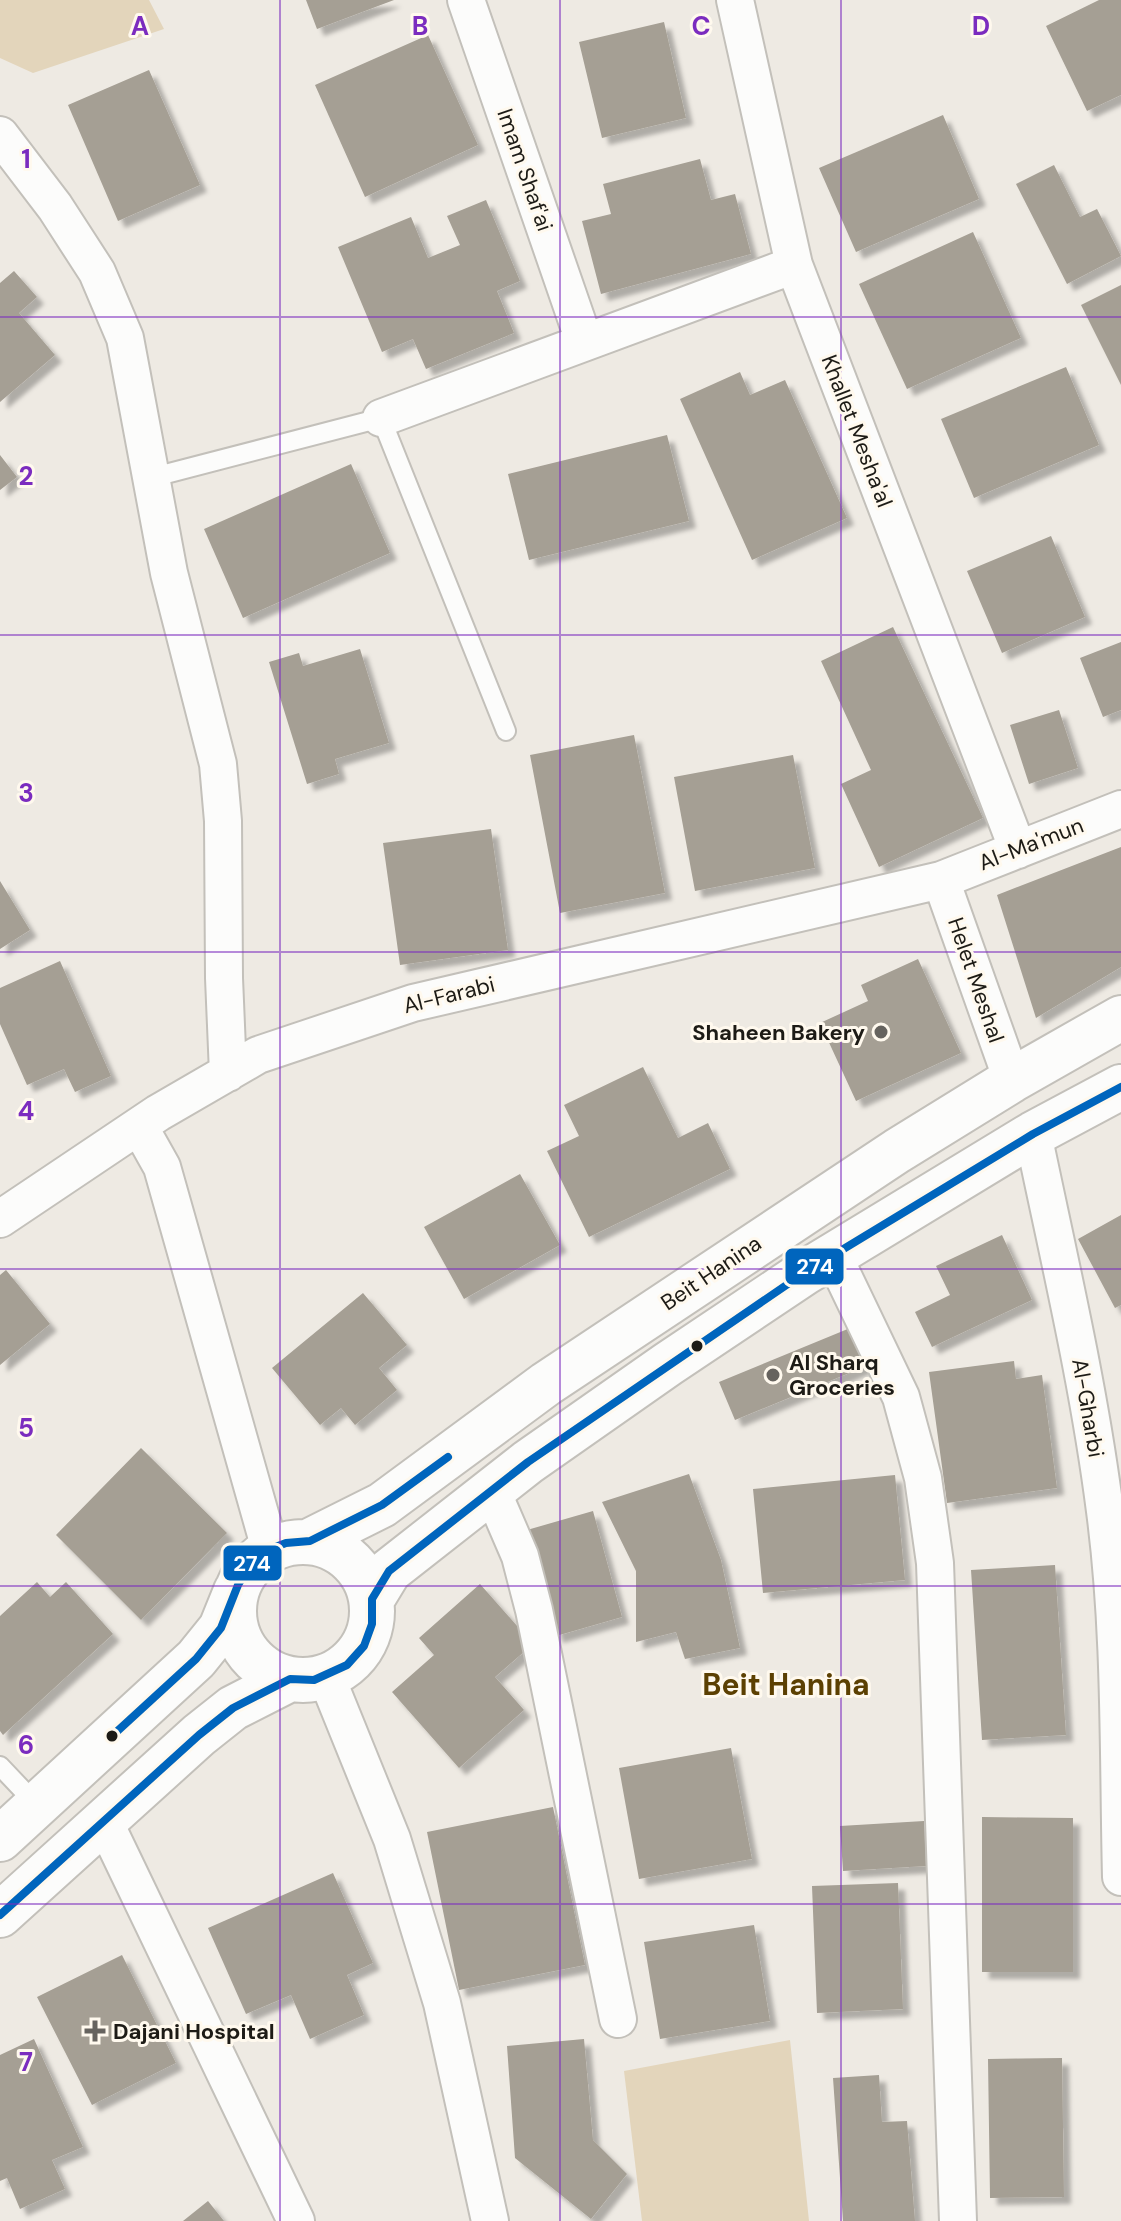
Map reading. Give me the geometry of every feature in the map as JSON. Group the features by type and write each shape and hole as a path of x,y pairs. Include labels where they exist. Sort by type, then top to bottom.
{"street":[{"name":"Imam Shaf'ai","path":"466,0 584,341"},
{"name":"Khallet Mesha'al","path":"735,0 794,265 1018,850"},
{"path":"0,135 79,243 111,301 125,338 181,626 210,726 222,793 228,1073"},
{"path":"381,418 794,265"},
{"name":"Al-Ma'mun","path":"941,880 1121,809"},
{"name":"Al-Farabi","path":"0,1219 139,1126 258,1055 413,1003 941,880"},
{"name":"Helet Meshal","path":"941,880 1012,1080"},
{"name":"Beit Hanina","path":"290,1545 382,1505 546,1384 745,1249 1012,1080 1121,1018"},
{"path":"372,1599 389,1571 528,1462 668,1364 833,1255 1033,1134 1121,1087"},
{"path":"139,1126 162,1167 290,1545"},
{"name":"Al-Gharbi","path":"1033,1134 1113,1511 1121,1877"},
{"path":"833,1255 901,1397 923,1478 935,1563 958,2221"},
{"path":"492,1491 520,1556 534,1610 618,2019"},
{"path":"0,1839 196,1659 221,1628 238,1585 251,1564 290,1545 333,1548 353,1562 364,1577 372,1599 372,1624 364,1646 347,1665 233,1708 0,1915"},
{"path":"238,1585 234,1609 237,1632 249,1654 267,1671 308,1678"},
{"path":"308,1678 392,1839 442,2003 490,2221"},
{"path":"104,1821 296,2221"}],"lane":[{"path":"150,478 381,418 506,731"},
{"path":"0,1766 37,1805"}],"shaded area":[{"path":"0,0 149,0 164,29 33,73 0,58"},
{"path":"790,2040 809,2221 642,2221 624,2071"}],"building":[{"path":"306,0 394,0 317,29"},
{"path":"1099,0 1121,0 1121,95 1087,111 1046,26"},
{"path":"664,22 686,118 602,138 579,42"},
{"path":"428,35 478,145 365,197 315,85"},
{"path":"149,70 200,185 118,221 68,105"},
{"path":"943,115 979,199 856,252 819,168"},
{"path":"700,159 711,200 735,194 751,254 601,294 582,221 611,214 603,184"},
{"path":"1054,165 1080,217 1097,209 1121,256 1067,284 1016,184"},
{"path":"486,200 520,281 497,291 514,333 426,369 413,339 382,352 338,247 411,217 428,258 460,245 447,216"},
{"path":"973,232 1021,338 907,389 859,284"},
{"path":"14,271 37,297 19,313 55,355 0,402 0,283"},
{"path":"1121,285 1121,385 1081,305"},
{"path":"1066,367 1099,445 974,498 941,419"},
{"path":"740,372 750,395 785,380 847,518 752,560 680,399"},
{"path":"667,435 689,521 529,560 508,474"},
{"path":"0,455 17,477 0,490"},
{"path":"351,464 390,553 243,618 204,529"},
{"path":"1051,536 1085,617 1002,653 967,571"},
{"path":"893,627 983,818 879,867 841,784 871,770 821,661"},
{"path":"1121,642 1121,710 1103,717 1080,658"},
{"path":"360,649 389,743 335,759 339,774 307,784 269,662 299,653 303,666"},
{"path":"1059,710 1078,768 1029,784 1010,725"},
{"path":"634,735 665,893 560,913 530,755"},
{"path":"793,755 815,868 695,891 674,777"},
{"path":"491,829 508,950 400,965 383,843"},
{"path":"1121,847 1121,967 1036,1018 997,895"},
{"path":"0,881 30,930 0,949"},
{"path":"918,959 961,1053 856,1101 820,1023 868,1001 861,985"},
{"path":"60,961 111,1076 75,1092 64,1069 27,1085 0,1024 0,988"},
{"path":"643,1067 678,1138 708,1123 730,1169 589,1237 547,1151 579,1136 564,1105"},
{"path":"520,1174 560,1245 464,1299 424,1227"},
{"path":"1121,1215 1121,1305 1115,1308 1078,1239"},
{"path":"1002,1235 1032,1300 932,1347 915,1312 950,1295 936,1266"},
{"path":"6,1270 50,1324 0,1365 0,1275"},
{"path":"363,1293 407,1345 379,1368 397,1390 355,1425 341,1408 320,1425 272,1368"},
{"path":"855,1326 871,1364 735,1420 719,1382"},
{"path":"1014,1361 1016,1379 1042,1375 1057,1488 947,1503 929,1372"},
{"path":"141,1448 227,1533 141,1620 56,1535"},
{"path":"689,1474 721,1560 740,1648 685,1659 676,1632 636,1642 636,1571 602,1502"},
{"path":"895,1475 905,1580 763,1593 753,1489"},
{"path":"593,1511 622,1617 556,1636 527,1530"},
{"path":"1055,1565 1066,1735 982,1740 971,1570"},
{"path":"37,1582 50,1597 66,1582 113,1634 3,1735 0,1731 0,1616"},
{"path":"480,1584 533,1644 495,1677 524,1710 459,1768 392,1692 434,1655 419,1638"},
{"path":"731,1748 752,1859 639,1879 619,1768"},
{"path":"553,1807 585,1965 459,1990 427,1832"},
{"path":"982,1817 1073,1818 1073,1972 982,1972"},
{"path":"924,1821 926,1866 843,1871 840,1826"},
{"path":"333,1873 373,1963 347,1975 364,2015 310,2039 291,1995 246,2014 208,1928"},
{"path":"898,1883 903,2009 817,2013 812,1886"},
{"path":"754,1925 770,2021 660,2039 644,1942"},
{"path":"122,1955 176,2063 92,2105 37,1997"},
{"path":"34,2039 83,2147 52,2160 65,2189 20,2209 7,2178 0,2181 0,2055"},
{"path":"584,2039 593,2140 627,2174 591,2219 515,2158 507,2046"},
{"path":"1062,2058 1064,2197 990,2198 988,2059"},
{"path":"879,2075 882,2122 907,2121 915,2221 843,2221 833,2078"},
{"path":"208,2201 224,2221 183,2221"}],"transit line":[{"name":"274","path":"0,1915 233,1708 290,1679 314,1680 347,1665 364,1646 372,1624 372,1599 389,1571 528,1462 804,1273 1033,1134 1121,1087"},
{"name":"274","path":"112,1736 196,1659 221,1628 238,1585 251,1564 270,1549 286,1543 310,1541 382,1505 448,1457"}],"place":[{"name":"Shaheen Bakery","path":"881,1032"},
{"name":"Al Sharq Groceries","path":"773,1375"},
{"name":"Dajani Hospital","path":"95,2031"}],"district":[{"name":"Beit Hanina","path":"786,1684"}]}
